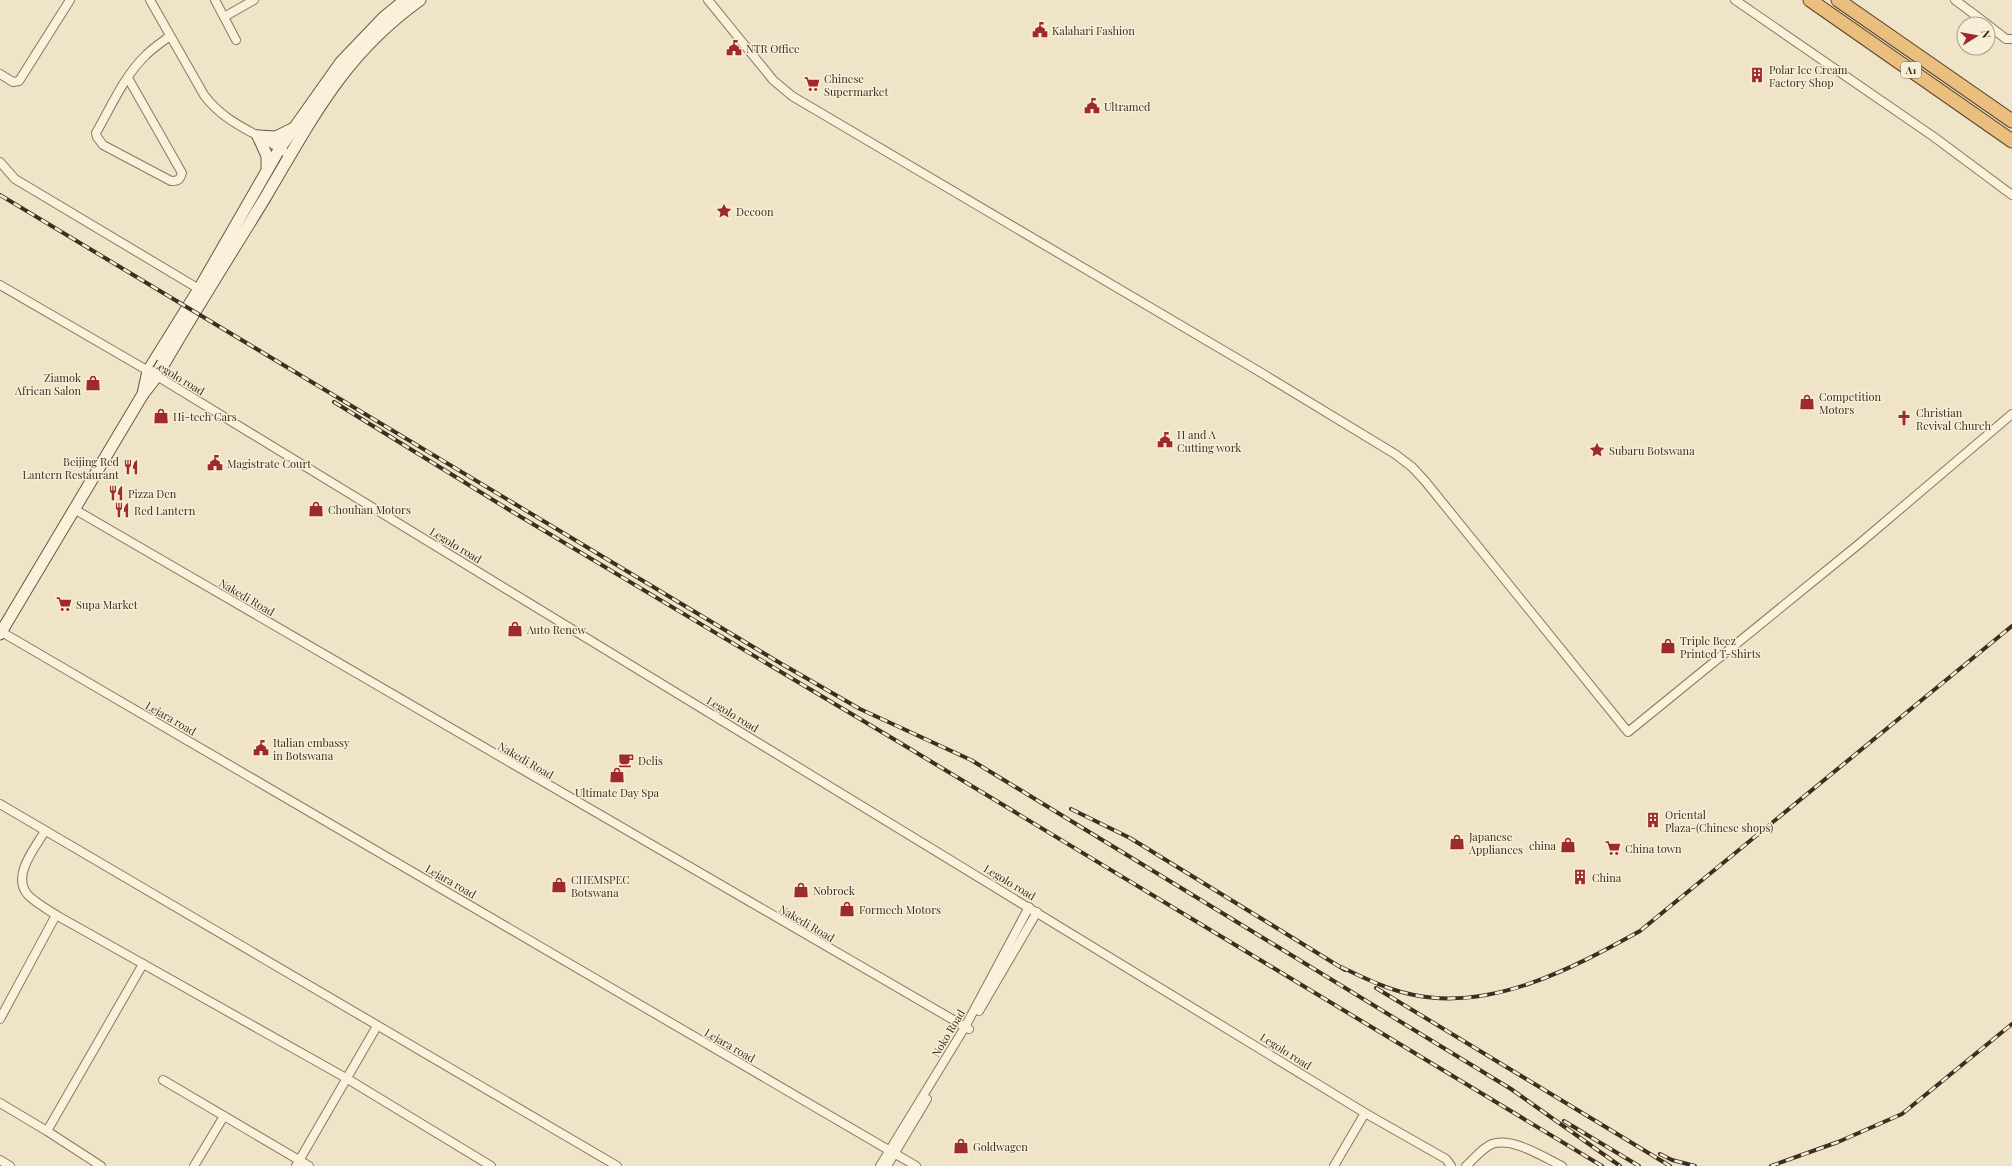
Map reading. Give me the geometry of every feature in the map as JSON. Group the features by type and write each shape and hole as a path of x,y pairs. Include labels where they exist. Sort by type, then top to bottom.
{"highway":[{"name":"A1","path":"1810,0 2012,142"},
{"name":"A1","path":"1838,0 2012,121"}],"main road":[{"path":"0,632 143,394 152,373 280,148 325,83 358,42 384,17 405,0"},
{"path":"152,373 266,196 321,103 363,49 390,22 420,0"},
{"path":"267,169 267,156 258,136 276,137 294,127"}],"street":[{"path":"0,74 13,82 19,81 70,0"},
{"path":"150,0 212,106 228,120 280,148 289,155"},
{"path":"215,0 236,40"},
{"path":"224,17 254,0"},
{"path":"708,0 773,80 792,96 1260,372 1395,454 1425,481 1628,732 1859,544 2012,414"},
{"path":"1735,0 1934,137 2012,195"},
{"path":"1955,0 1976,16"},
{"path":"1996,31 2006,39 2012,39"},
{"path":"128,78 182,173 181,178 177,181 171,181 104,145 97,137 96,133 128,78 146,54 170,36"},
{"path":"0,162 15,180 199,289"},
{"name":"Legolo road","path":"0,285 152,373 1365,1113 1446,1159 1451,1166"},
{"name":"Nakedi Road","path":"74,509 967,1028"},
{"name":"Lejara road","path":"0,632 916,1166"},
{"path":"0,804 617,1166"},
{"path":"45,831 23,872 22,883 28,895 56,916 346,1078 487,1165"},
{"name":"Noko Road","path":"880,1166 892,1152 967,1028 1029,907"},
{"path":"967,1028 1037,912"},
{"path":"0,1019 56,916"},
{"path":"47,1131 143,964"},
{"path":"298,1163 377,1026"},
{"path":"164,1080 298,1163 309,1166"},
{"path":"0,1103 101,1166"},
{"path":"1334,1166 1365,1113"},
{"path":"194,1166 224,1116"},
{"path":"1466,1166 1492,1144 1504,1142 1516,1145 1562,1166"},
{"path":"887,1166 892,1152"},
{"path":"0,1160 10,1166"}],"railway":[{"path":"0,195 780,663 860,709 971,760 1511,1089 1620,1166"},
{"path":"334,402 511,511 902,744 1602,1166"},
{"path":"1341,967 1395,990 1414,995 1444,998 1473,997 1503,992 1532,983 1588,959 1640,931 2012,626"},
{"path":"1071,809 1130,838 1345,970"},
{"path":"1376,988 1670,1166"},
{"path":"1771,1166 1838,1142 1902,1114 2012,1024"},
{"path":"1564,1121 1639,1166"},
{"path":"1660,1154 1672,1160 1695,1166"}],"place":[{"name":"Kalahari Fashion","path":"1040,30"},
{"name":"NTR Office","path":"734,48"},
{"name":"Polar Ice Cream Factory Shop","path":"1757,75"},
{"name":"Chinese Supermarket","path":"812,84"},
{"name":"Ultramed","path":"1092,106"},
{"name":"Decoon","path":"724,211"},
{"name":"Ziamok African Salon","path":"93,383"},
{"name":"Competition Motors","path":"1807,402"},
{"name":"Hi-tech Cars","path":"161,416"},
{"name":"Christian Revival Church","path":"1904,418"},
{"name":"H and A Cutting work","path":"1165,440"},
{"name":"Subaru Botswana","path":"1597,450"},
{"name":"Magistrate Court","path":"215,463"},
{"name":"Beijing Red Lantern Restaurant","path":"131,467"},
{"name":"Pizza Den","path":"116,493"},
{"name":"Chouhan Motors","path":"316,509"},
{"name":"Red Lantern","path":"122,510"},
{"name":"Supa Market","path":"64,604"},
{"name":"Auto Renew","path":"515,629"},
{"name":"Triple Beez Printed T-Shirts","path":"1668,646"},
{"name":"Italian embassy in Botswana","path":"261,748"},
{"name":"Delis","path":"626,760"},
{"name":"Ultimate Day Spa","path":"617,775"},
{"name":"Oriental Plaza-(Chinese shops)","path":"1653,820"},
{"name":"Japanese Appliances","path":"1457,842"},
{"name":"china","path":"1568,845"},
{"name":"China town","path":"1613,848"},
{"name":"China","path":"1580,877"},
{"name":"CHEMSPEC Botswana","path":"559,885"},
{"name":"Nobrock","path":"801,890"},
{"name":"Formech Motors","path":"847,909"},
{"name":"Goldwagen","path":"961,1146"}]}
